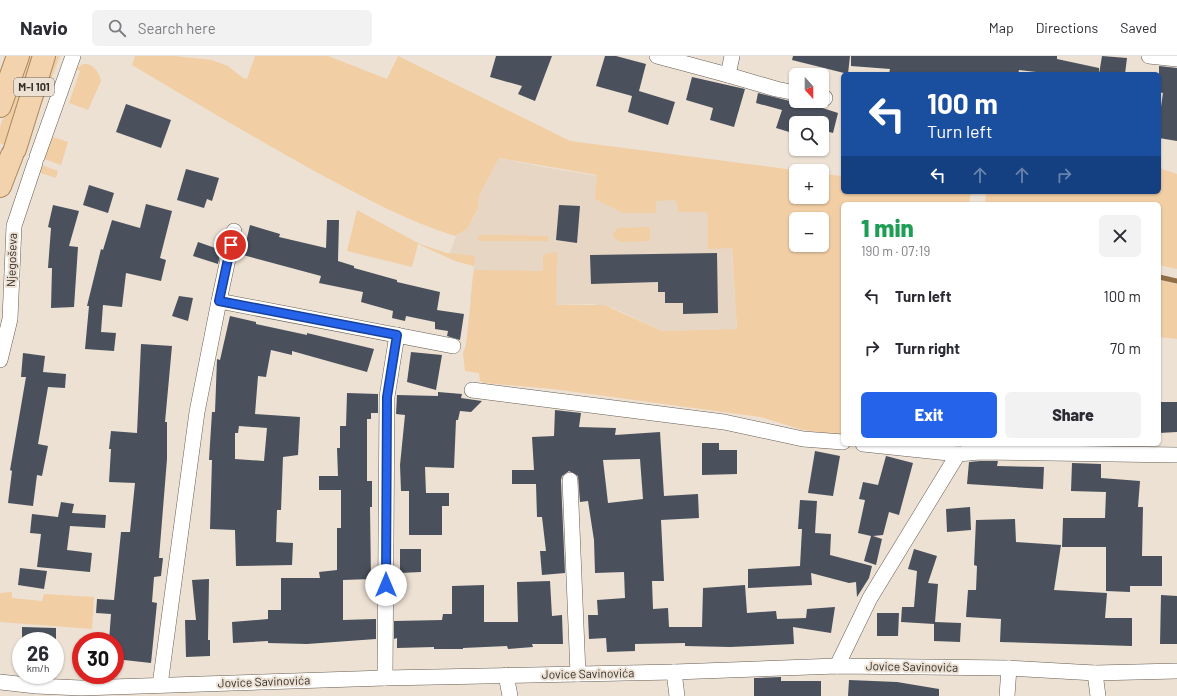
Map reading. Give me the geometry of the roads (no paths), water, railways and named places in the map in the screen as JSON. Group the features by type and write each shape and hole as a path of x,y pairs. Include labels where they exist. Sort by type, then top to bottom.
{"main road":[{"name":"M-I 101","path":"0,186 13,152 44,56"},
{"name":"M-I 101","path":"0,106 12,63"}],"street":[{"name":"Njegoševa","path":"0,360 10,319 14,226 20,202 73,56"},
{"path":"657,56 789,92"},
{"path":"728,75 732,56"},
{"path":"1149,56 1177,59"},
{"path":"160,685 197,412 234,231"},
{"path":"219,301 453,346"},
{"path":"385,678 387,397 397,335"},
{"path":"472,390 724,422 803,439 841,442"},
{"path":"882,446 958,454 980,452 1177,455"},
{"path":"837,666 870,598 958,454"},
{"path":"570,480 578,674"},
{"name":"Jovice Savinovića","path":"0,682 36,686 81,688 385,678 674,672 837,666 1009,668 1095,673 1177,671"},
{"path":"1007,696 1009,668"},
{"path":"674,672 677,696"},
{"path":"1095,673 1098,696"},
{"path":"506,675 510,696"}],"waterway":[{"path":"1161,277 1177,281"}]}
